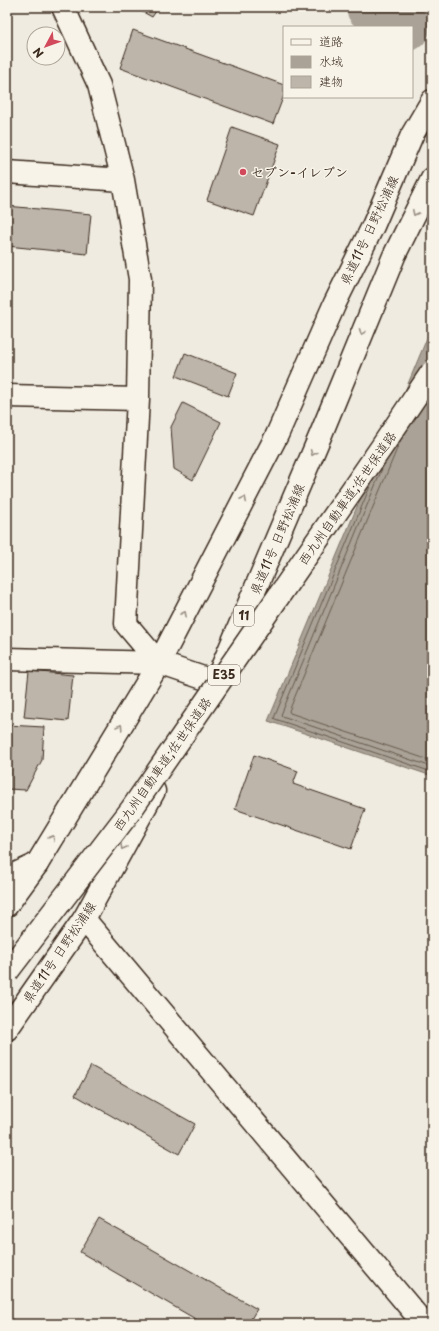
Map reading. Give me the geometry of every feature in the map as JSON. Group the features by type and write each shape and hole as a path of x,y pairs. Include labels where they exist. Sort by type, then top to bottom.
{"main road":[{"path":"63,7 99,85 123,180 140,279 138,399 126,624 159,663"},
{"name":"県道11号 日野松浦線","path":"7,905 37,864 159,663 277,435 335,302 373,226 412,135 432,101"},
{"path":"7,172 123,180"},
{"name":"県道11号 日野松浦線","path":"7,1029 84,918 215,682 288,512 394,256 432,179"},
{"name":"西九州自動車道;佐世保道路","path":"7,972 131,810 432,372"},
{"path":"7,396 138,399"},
{"path":"7,659 159,663 215,682"},
{"path":"7,878 37,864"},
{"path":"84,918 424,1324"}],"water":[{"path":"432,326 432,776 268,721"}],"building":[{"path":"134,7 159,7 152,17"},
{"path":"133,30 283,85 283,98 273,124 120,68"},
{"name":"セブン-イレブン","path":"232,127 280,144 254,216 207,200"},
{"path":"7,206 91,214 87,254 7,246"},
{"path":"185,353 237,373 228,396 176,376"},
{"path":"183,403 221,422 193,480 174,469 171,427"},
{"path":"29,671 73,675 68,721 24,717"},
{"path":"7,725 44,727 42,760 26,790 7,789"},
{"path":"254,755 298,771 293,784 365,809 351,849 235,809"},
{"path":"91,1066 195,1124 179,1154 75,1095"},
{"path":"99,1219 257,1309 248,1324 204,1324 80,1252"}],"waterway":[{"path":"371,7 403,26"}],"place":[{"name":"セブン-イレブン","path":"243,172"}]}
